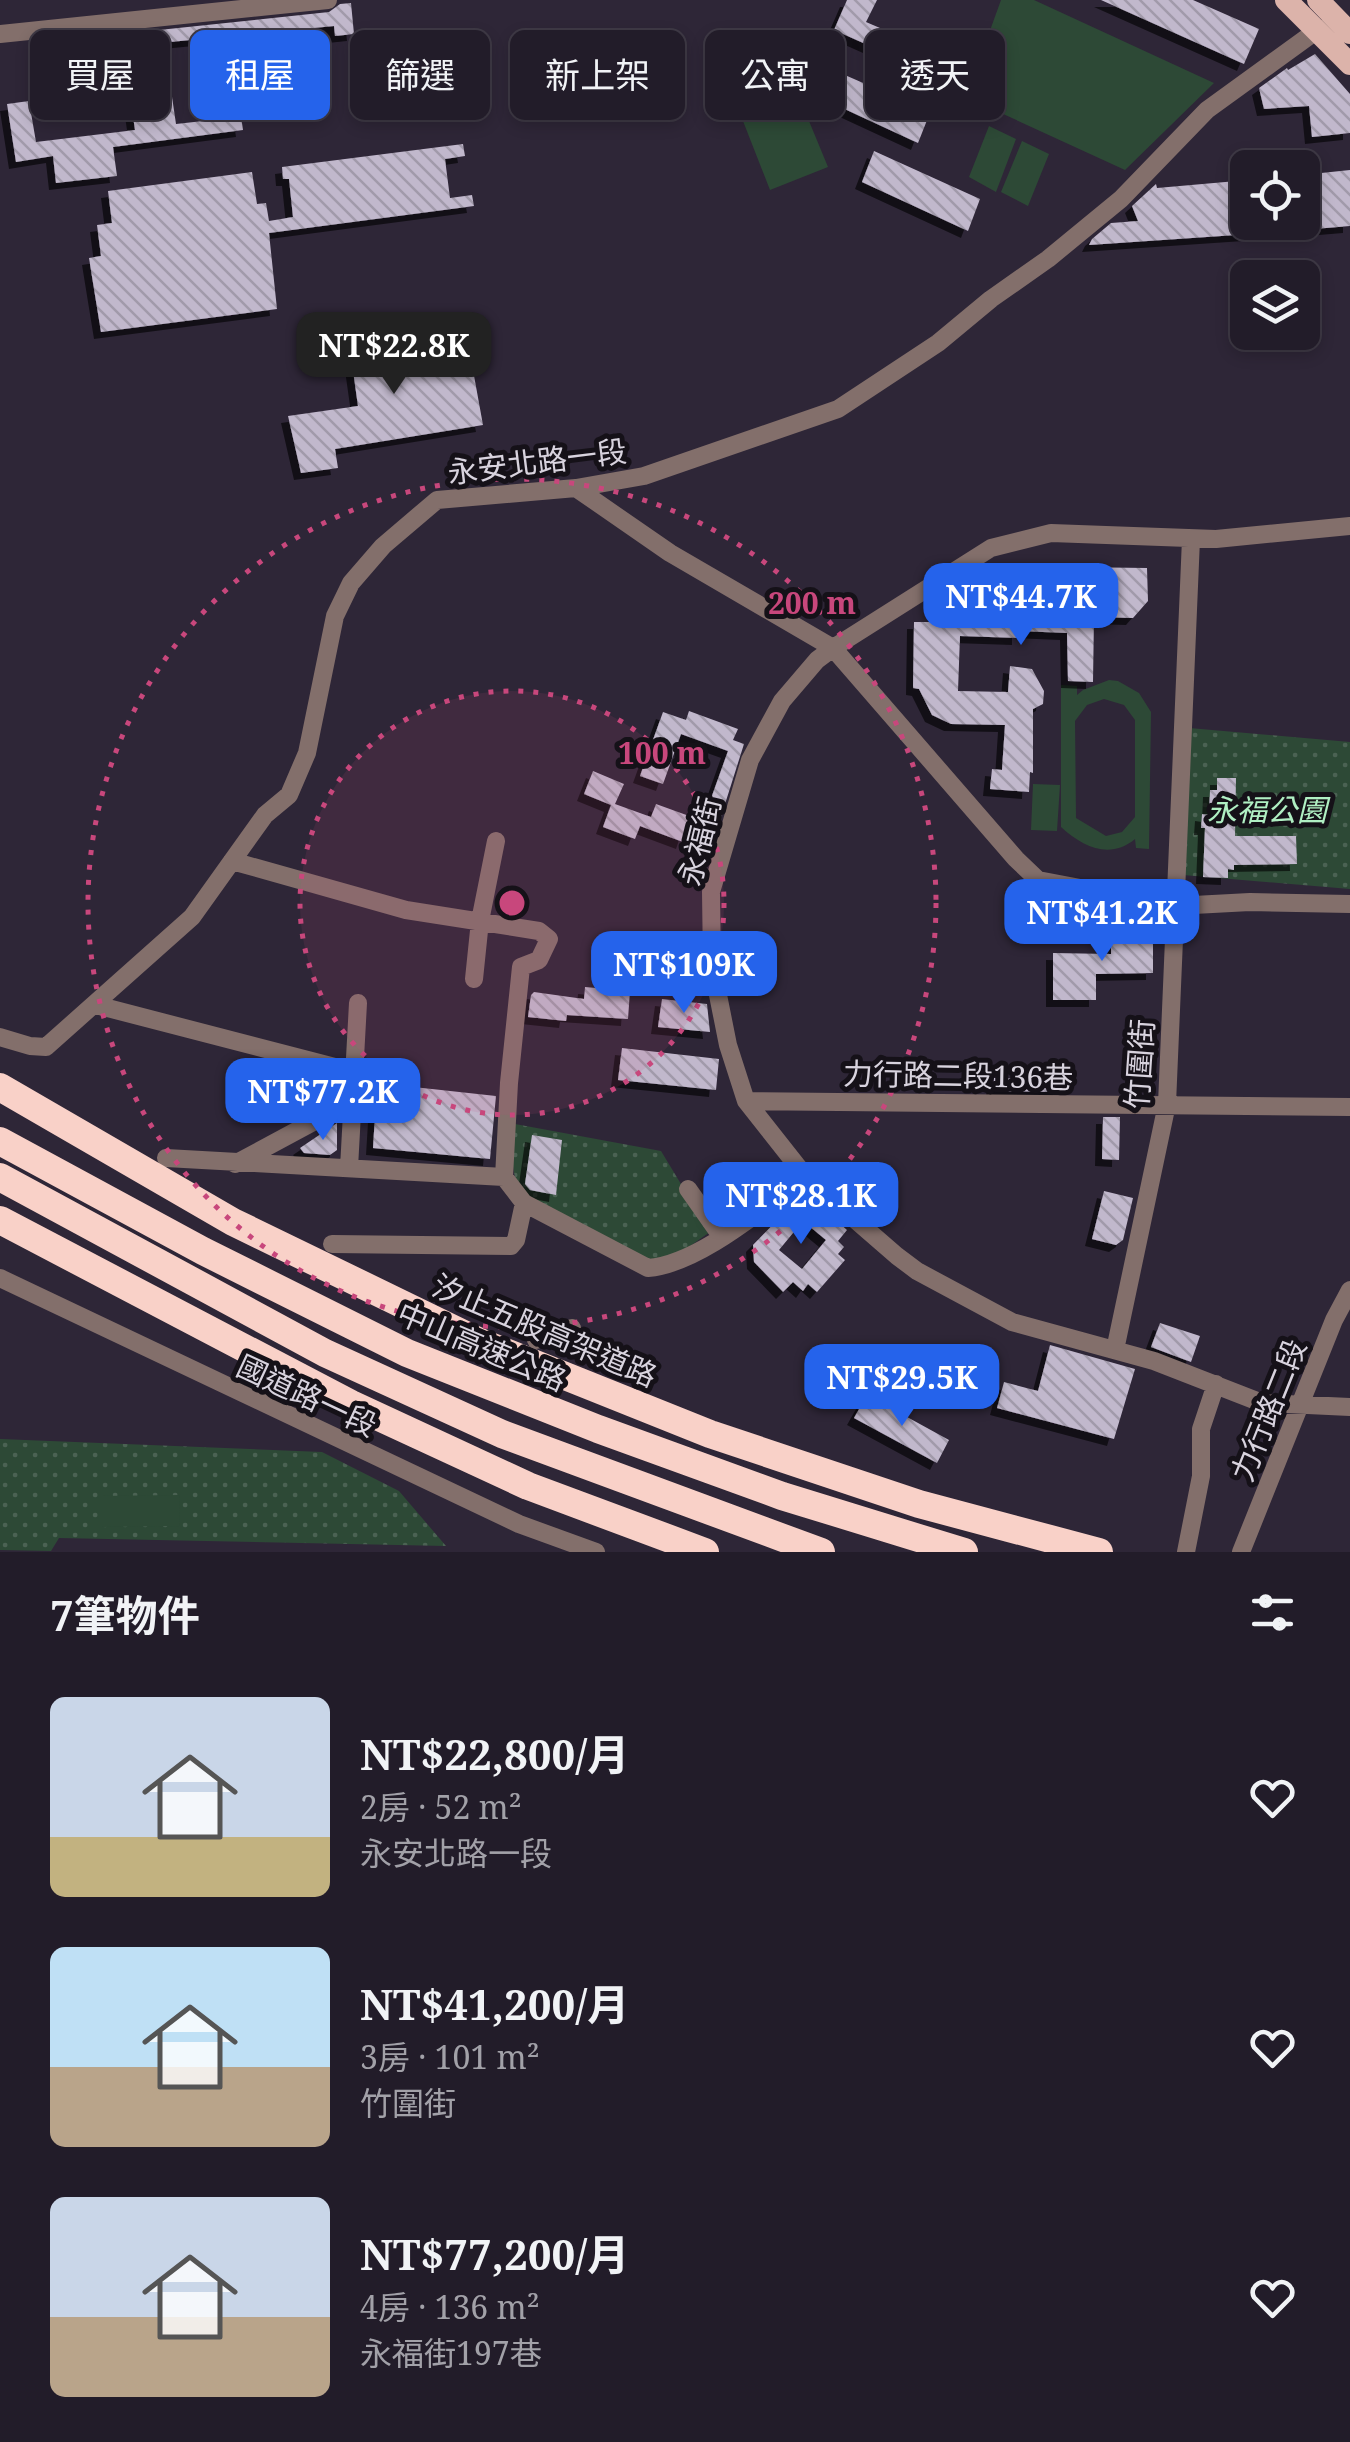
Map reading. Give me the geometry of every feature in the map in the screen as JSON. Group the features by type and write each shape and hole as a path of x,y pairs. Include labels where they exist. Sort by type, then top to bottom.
{"highway":[{"name":"汐止五股高架道路","path":"0,1087 233,1222 480,1342 710,1434 919,1504 1099,1552"},
{"name":"中山高速公路","path":"0,1141 203,1251 407,1353 782,1496 964,1552"},
{"path":"0,1177 342,1361 502,1434 821,1552"},
{"path":"0,1220 351,1404 528,1486 705,1552"}],"main road":[{"path":"1286,0 1337,27"},
{"path":"1318,0 1337,27 1350,64"}],"street":[{"path":"0,34 328,0"},
{"name":"永安北路一段","path":"0,1037 46,1047 192,917 265,815 288,796 307,753 334,616 351,583 383,546 437,500 576,488 644,476 838,409 938,343 1048,259 1121,199 1207,110 1337,27"},
{"path":"576,488 670,554 833,648 1038,880 1175,906 1250,902 1350,904"},
{"name":"永福街","path":"1350,526 1192,538 1050,534 991,548 816,660 782,701 750,760 711,892 712,965 728,1044 746,1101 806,1178 917,1271 1012,1322 1115,1350 1262,1402 1350,1408"},
{"name":"竹圍街","path":"1115,1350 1167,1104 1192,538"},
{"path":"474,979 480,921 496,841"},
{"path":"232,861 406,910 539,930 548,939 539,960 521,967 509,1083 504,1177 524,1203 648,1268 669,1267 806,1178"},
{"path":"350,1168 358,1003"},
{"path":"96,1005 354,1072"},
{"path":"235,1164 352,1100"},
{"name":"力行路二段136巷","path":"746,1101 1350,1107"},
{"path":"166,1158 504,1177"},
{"path":"688,1189 721,1236"},
{"path":"332,1244 511,1246 516,1240 524,1203"},
{"name":"國道路一段","path":"0,1278 520,1524 596,1552"},
{"name":"力行路二段","path":"1241,1552 1334,1320 1350,1290"},
{"path":"536,1340 572,1328"},
{"path":"1186,1552 1201,1476 1201,1429 1216,1384"}],"green space":[{"path":"1001,0 1034,0 1214,83 1125,170 1005,115 1005,30 990,30"},
{"path":"743,120 809,120 828,167 770,190"},
{"path":"989,126 1016,139 996,192 969,177"},
{"path":"1022,141 1049,154 1028,206 1001,192"},
{"path":"1109,680 1118,681 1139,693 1151,712 1149,849 1136,848 1135,839 1116,849 1097,848 1061,827 1061,685 1077,686 1077,695","holes":["1104,699 1124,705 1135,720 1135,817 1122,832 1106,836 1076,818 1075,721 1087,705"]},
{"name":"永福公園","path":"1189,728 1350,742 1350,889 1183,875"},
{"path":"1033,784 1060,785 1057,831 1031,830"},
{"path":"515,1124 661,1151 710,1232 666,1263 648,1261 522,1194 513,1168"},
{"path":"0,1439 322,1452 399,1491 446,1546 59,1538 51,1551 0,1550"},
{"path":"179,1495 180,1526 102,1527 102,1496"}],"building":[{"path":"847,0 877,0 866,22 880,28 865,30 865,44 845,35 845,30 834,30"},
{"path":"1101,0 1193,0 1259,29 1244,64"},
{"path":"351,3 354,30 350,34 335,36 334,26 190,30 190,40 170,42 170,30 159,30 329,12 340,4"},
{"path":"1315,54 1350,94 1350,133 1312,137 1309,106 1264,109 1259,88"},
{"path":"845,75 865,84 865,118 845,109"},
{"path":"170,83 176,124 242,120 243,130 113,147 117,176 56,183 53,156 16,162 7,104 29,101 36,142 135,130 134,120 170,120"},
{"path":"868,120 927,120 918,143"},
{"path":"463,144 465,156 445,159 450,198 472,195 474,206 269,233 277,309 101,332 89,258 101,256 97,225 112,223 108,191 252,172 257,204 266,203 269,221 293,217 289,179 283,179 282,167"},
{"path":"874,151 980,199 968,231 862,182"},
{"path":"1350,170 1350,226 1320,228 1320,173"},
{"path":"1230,182 1230,235 1089,245 1111,223 1138,221 1132,206 1156,184 1157,188"},
{"path":"457,328 460,350 469,348 483,425 335,449 338,468 301,473 288,416 358,406 349,342"},
{"path":"1003,566 1147,568 1148,601 1133,618 1094,617 1093,682 1068,681 1067,633 1019,631 1019,638 960,636 958,691 1008,692 1010,666 1032,669 1044,691 1043,704 1033,709 1033,773 1030,772 1029,792 990,789 992,769 1002,770 1005,725 951,724 932,715 919,689 913,688 914,622 939,622 940,605 965,605 965,596 1003,598"},
{"path":"689,711 738,729 733,740 744,744 713,842 686,833 683,842 640,826 635,839 603,827 611,805 584,794 593,771 624,784 615,804 651,817 656,804 703,821 728,751 681,734 663,784 640,776 663,712 686,720"},
{"path":"1217,778 1236,778 1235,836 1296,836 1297,864 1234,865 1234,870 1228,869 1228,878 1203,877 1202,814 1209,815 1210,790 1217,790"},
{"path":"1111,929 1153,929 1153,973 1096,974 1096,1000 1053,1000 1053,953 1111,954"},
{"path":"585,987 630,991 628,1019 567,1015 566,1021 528,1017 534,992 584,999"},
{"path":"662,999 707,1004 710,1032 658,1027"},
{"path":"622,1048 719,1059 716,1090 618,1080"},
{"path":"1035,1069 1060,1069 1060,1092 993,1091 994,1078 1034,1079"},
{"path":"377,1083 496,1096 490,1159 373,1148"},
{"path":"1103,1117 1120,1117 1119,1160 1102,1159"},
{"path":"337,1123 337,1150 330,1155 304,1153 300,1148"},
{"path":"532,1135 562,1140 556,1195 530,1190 525,1184"},
{"path":"1104,1191 1133,1198 1123,1240 1116,1245 1092,1239"},
{"path":"800,1197 810,1197 847,1230 838,1241 844,1247 838,1254 845,1260 817,1292 808,1284 803,1291 793,1282 783,1292 754,1262 753,1245","holes":["803,1221 826,1240 802,1269 779,1250"]},
{"path":"1160,1323 1200,1336 1191,1362 1151,1347"},
{"path":"1050,1345 1135,1369 1114,1439 997,1408 1004,1382 1038,1391"},
{"path":"867,1395 949,1440 937,1463 854,1418"}]}
